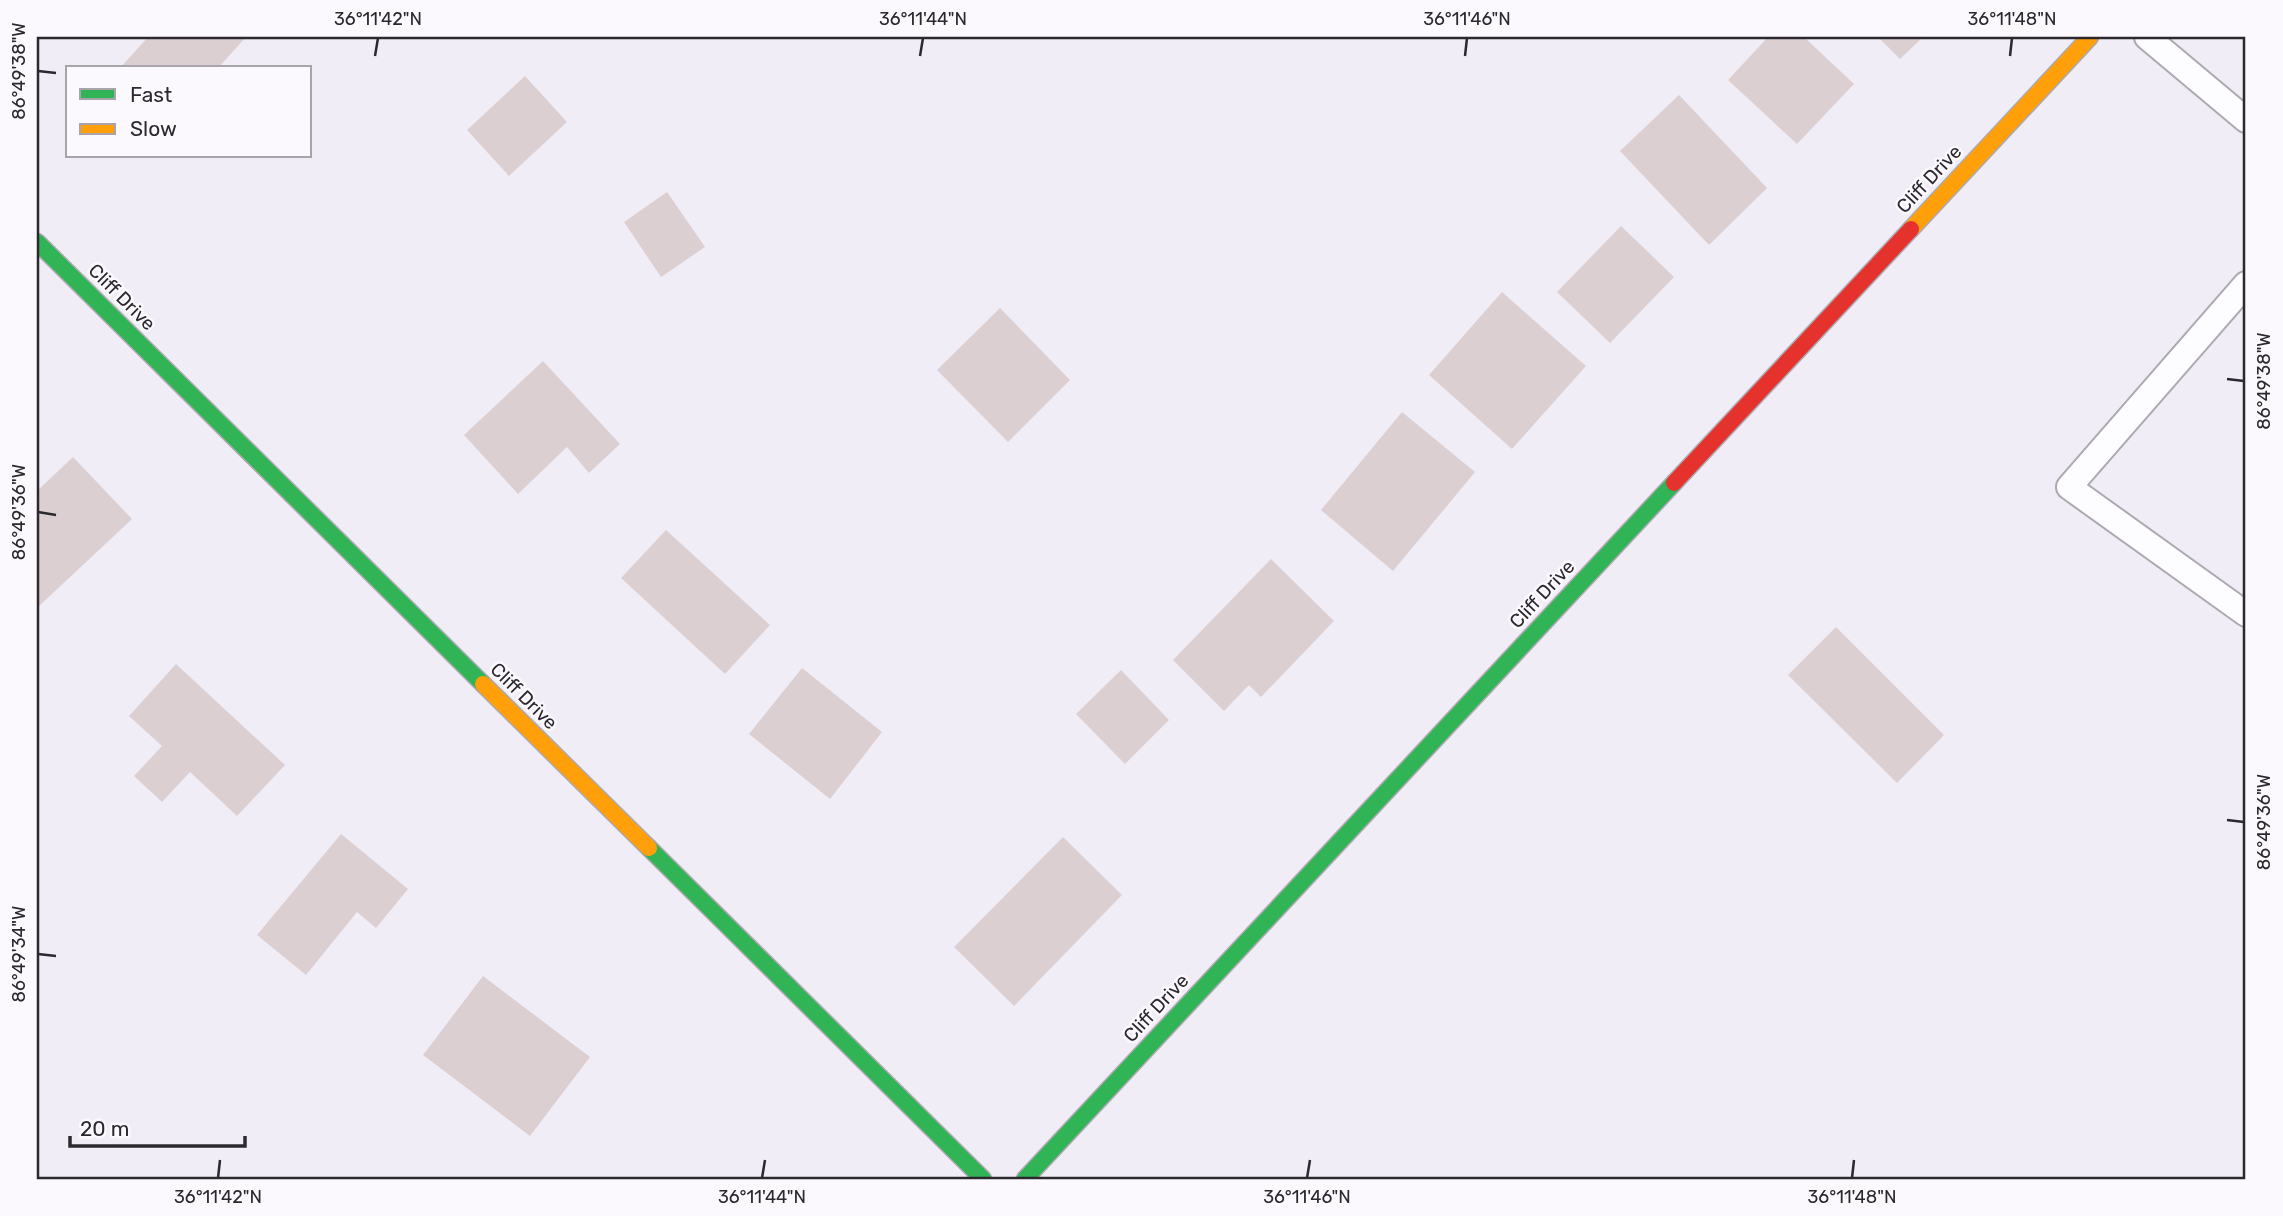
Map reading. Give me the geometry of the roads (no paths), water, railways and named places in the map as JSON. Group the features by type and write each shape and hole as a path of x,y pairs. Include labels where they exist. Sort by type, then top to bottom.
{"street":[{"name":"Cliff Drive","path":"1025,1179 2090,37"},
{"name":"Cliff Drive","path":"37,242 983,1179"}],"lane":[{"path":"2147,37 2246,120"},
{"path":"2246,284 2069,487 2246,614"}]}
